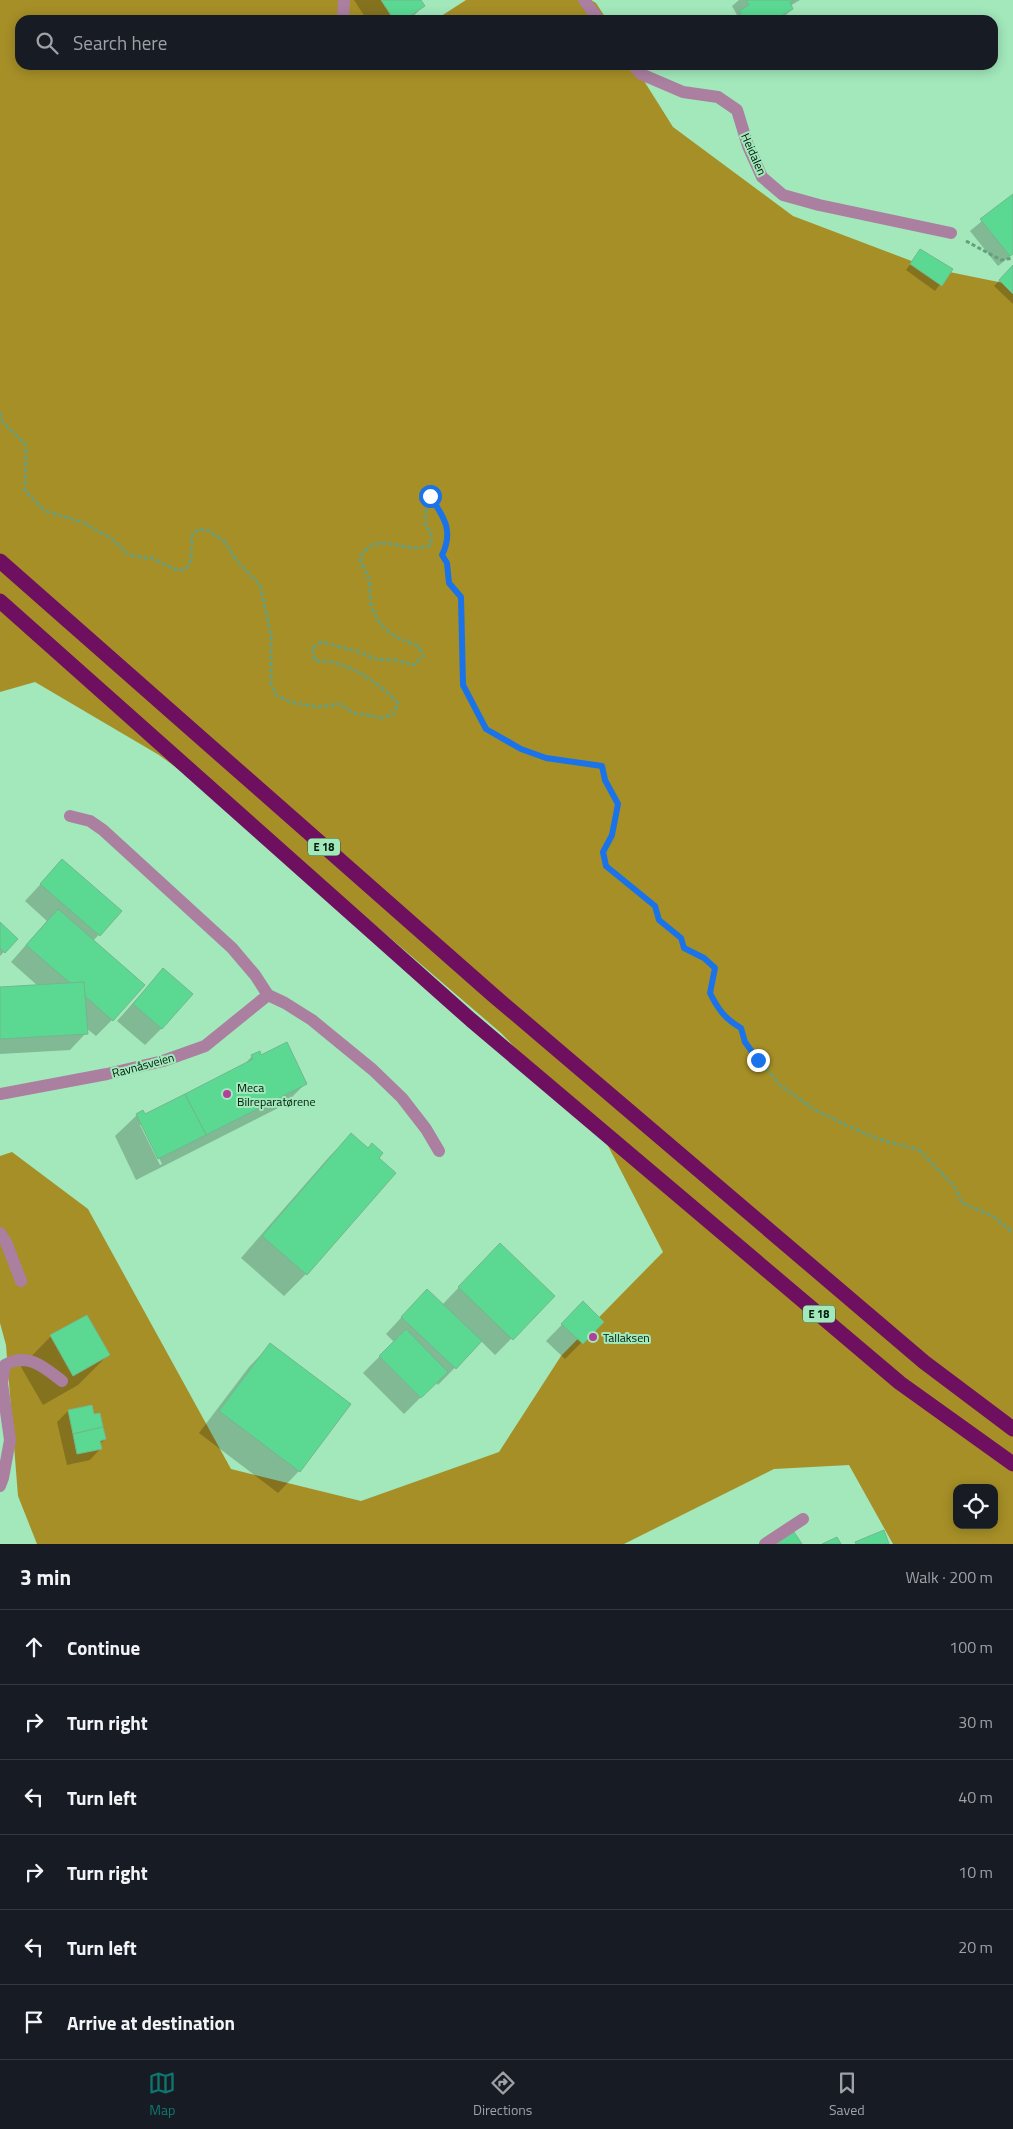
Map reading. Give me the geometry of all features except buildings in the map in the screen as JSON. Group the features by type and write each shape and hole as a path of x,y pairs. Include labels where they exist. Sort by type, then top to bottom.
{"highway":[{"name":"E 18","path":"0,561 493,995 924,1362 1013,1429"},
{"name":"E 18","path":"0,601 492,1038 900,1382 1013,1464"}],"street":[{"path":"343,15 344,0"},
{"path":"584,0 595,15"},
{"name":"Heidalen","path":"637,70 641,74 683,92 718,97 737,110 748,146 762,176 783,195 819,205 951,233"},
{"path":"70,816 90,821 103,830 232,948 255,975 268,995 285,1002 312,1020 373,1070 402,1098 426,1129 439,1151"},
{"name":"Ravnåsveien","path":"0,1094 107,1074 163,1061 205,1046 268,995"},
{"path":"0,1233 6,1242 21,1280"},
{"path":"0,1486 4,1478 10,1440 2,1383 5,1365 13,1361 30,1360 38,1363 62,1381"},
{"path":"765,1544 802,1519"}],"path":[{"path":"951,233 1001,260 1013,258"},
{"path":"0,413 3,422 26,445 25,490 45,511 82,522 112,539 129,555 154,559 178,571 187,568 191,559 192,535 199,529 209,531 225,542 236,560 260,585 271,635 271,684 276,696 294,703 318,707 340,704 354,713 383,718 394,713 398,703 386,690 347,667 321,660 315,661 312,648 320,642 358,651 375,659 394,660 414,665 423,656 419,646 399,639 381,626 371,604 369,579 360,563 360,556 372,545 391,544 421,550 431,546 431,532 425,526 427,500 430,496 442,515 448,534 447,545 442,555 447,563 449,583 461,597 463,685 486,729 521,749 546,758 602,766 605,780 618,804 612,835 603,852 606,866 655,906 659,920 681,938 684,948 704,958 715,968 710,993 720,1012 741,1028 745,1042 780,1085 815,1110 846,1125 878,1139 919,1150 954,1186 962,1203 993,1216 1013,1233"}],"shaded area":[{"path":"0,0 381,0 402,15 15,15 15,70 637,70 673,127 793,216 930,268 1013,285 1013,1544 893,1544 849,1465 774,1469 624,1544 37,1544 18,1496 6,1345 0,1323 0,1156 12,1152 88,1209 231,1469 361,1501 499,1452 561,1356 663,1252 605,1140 501,1033 276,840 159,755 35,682 0,692"},
{"path":"466,0 591,0 596,3 604,15 443,15"}],"place":[{"name":"Meca Bilreparatørene","path":"227,1094"},
{"name":"Tallaksen","path":"593,1337"}],"route":[{"path":"430,496 442,515 448,534 447,545 442,555 447,563 449,583 461,597 463,685 486,729 521,749 546,758 602,766 605,780 618,804 612,835 603,852 606,866 613,874 655,906 659,920 681,938 684,948 704,958 715,968 710,993 720,1012 741,1028 745,1042 758,1060"}]}
